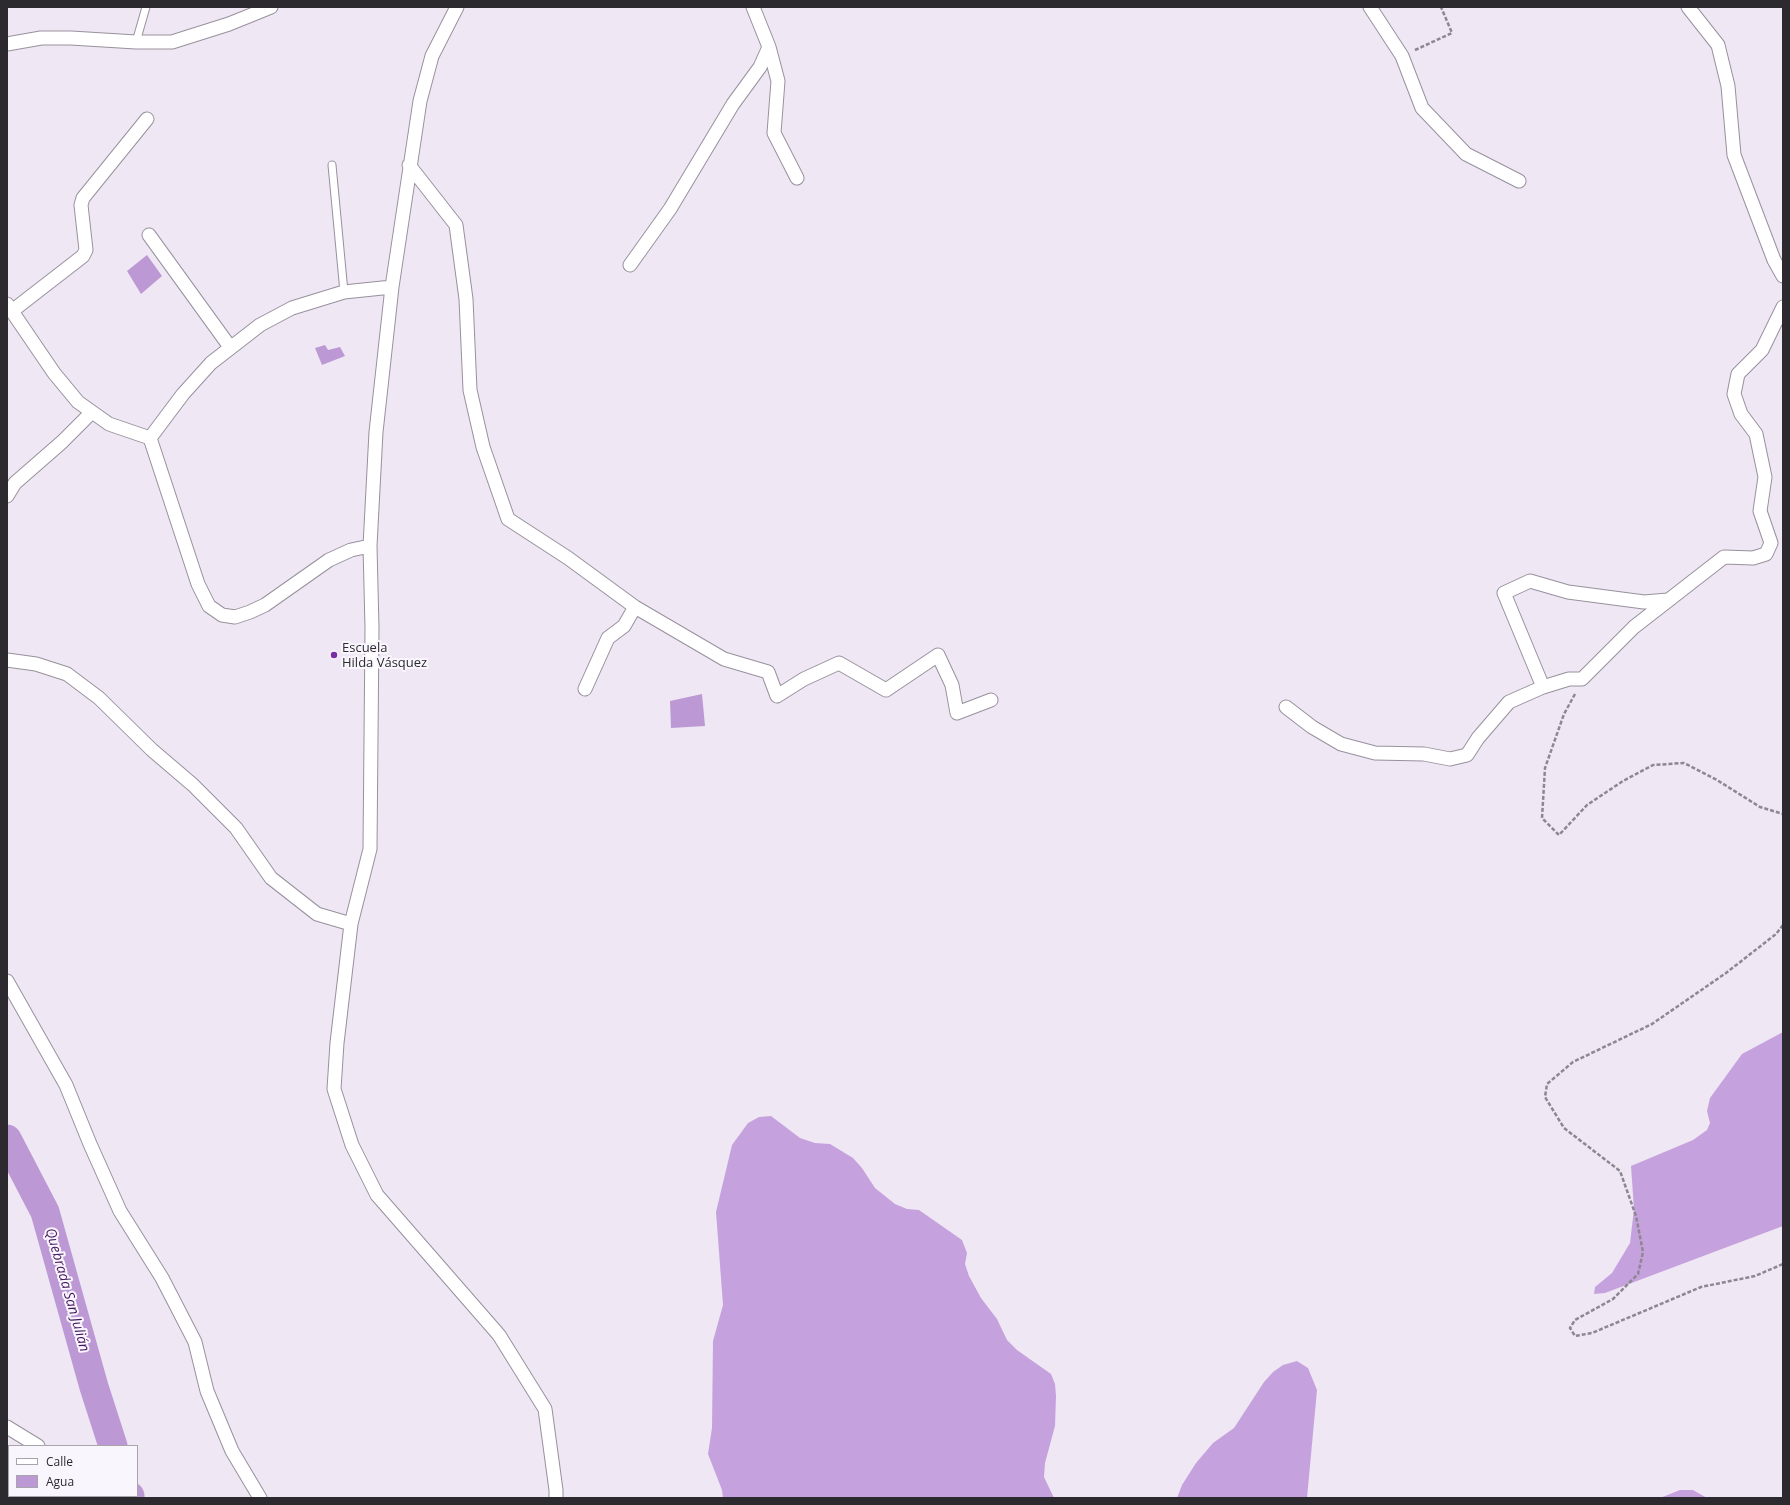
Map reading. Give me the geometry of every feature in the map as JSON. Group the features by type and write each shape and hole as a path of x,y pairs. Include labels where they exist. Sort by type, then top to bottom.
{"street":[{"path":"7,44 41,38 172,42 229,24 271,7"},
{"path":"457,7 432,56 420,100 392,287 376,432 370,546 372,628 370,849 351,924 337,1044 334,1089 352,1145 377,1195 499,1335 545,1409 556,1498"},
{"path":"754,7 778,81 774,133 797,178"},
{"path":"1370,7 1402,56 1422,108 1466,154 1519,181"},
{"path":"1688,7 1718,45 1728,86 1734,155 1774,260 1783,276"},
{"path":"630,265 670,210 733,104 760,67 768,47"},
{"path":"147,119 83,198 82,205 86,250 83,256 10,308 54,373 78,402 109,424 150,438"},
{"path":"409,166 456,226 466,299 470,390 484,448 508,519 568,558 635,607 724,660 768,672 777,696 804,679 839,663 886,690 938,655 952,685 957,713 992,700"},
{"path":"149,236 230,347"},
{"path":"150,438 183,394 211,363 260,325 292,308 344,292 392,287"},
{"path":"1286,708 1312,727 1341,744 1375,753 1424,754 1450,759 1467,755 1478,738 1509,702 1543,687 1569,679 1582,679 1634,626 1724,557 1753,558 1766,554 1770,543 1760,512 1765,477 1756,434 1741,414 1734,394 1738,374 1762,350 1783,307"},
{"path":"7,496 15,483 62,442 92,412"},
{"path":"150,438 198,584 209,606 222,615 235,617 250,612 265,604 330,560 351,550 370,546"},
{"path":"1543,687 1504,593 1530,581 1576,593 1644,602 1668,600"},
{"path":"585,689 608,638 624,626 635,607"},
{"path":"7,660 36,664 67,674 99,698 152,750 193,785 236,828 271,878 317,914 351,924"},
{"path":"7,981 66,1085 120,1211 162,1278 195,1342 208,1391 232,1451 260,1498"},
{"path":"7,1427 36,1445"}],"lane":[{"path":"136,42 146,7"},
{"path":"332,165 344,292"}],"path":[{"path":"1402,56 1452,33 1441,7"},
{"path":"1582,679 1564,714 1545,768 1542,818 1559,835 1587,805 1622,781 1653,766 1684,763 1717,780 1760,807 1783,814"},
{"path":"1783,925 1776,934 1726,973 1652,1024 1573,1062 1547,1084 1545,1097 1564,1128 1620,1171 1636,1216 1643,1252 1638,1274 1613,1299 1575,1320 1570,1328 1575,1336 1592,1333 1701,1287 1755,1276 1783,1264"}],"shaded area":[{"path":"1783,1032 1783,1226 1605,1293 1594,1294 1595,1287 1612,1273 1630,1243 1634,1209 1631,1166 1693,1140 1707,1130 1710,1123 1707,1111 1710,1098 1742,1054"},
{"path":"771,1116 800,1138 815,1143 830,1144 853,1158 862,1168 875,1188 895,1204 907,1209 919,1210 962,1240 967,1253 965,1264 969,1276 981,1298 997,1319 1007,1340 1017,1350 1051,1374 1055,1384 1055,1426 1045,1463 1044,1477 1054,1498 723,1498 722,1490 708,1454 712,1428 713,1341 723,1305 716,1212 732,1145 748,1123 759,1117"},
{"path":"1297,1361 1308,1368 1317,1390 1307,1498 1177,1498 1182,1485 1196,1463 1213,1443 1234,1428 1264,1382 1273,1372 1283,1365"},
{"path":"1680,1490 1693,1490 1707,1498 1660,1498"}],"water":[{"path":"147,255 162,276 141,294 127,271"},
{"path":"325,345 328,350 340,347 345,356 322,365 315,348"},
{"path":"702,694 705,726 671,728 670,701"}],"waterway":[{"name":"Quebrada San Julián","path":"7,1139 45,1212 94,1387 113,1445"}],"place":[{"name":"Escuela Hilda Vásquez","path":"334,655"}]}
